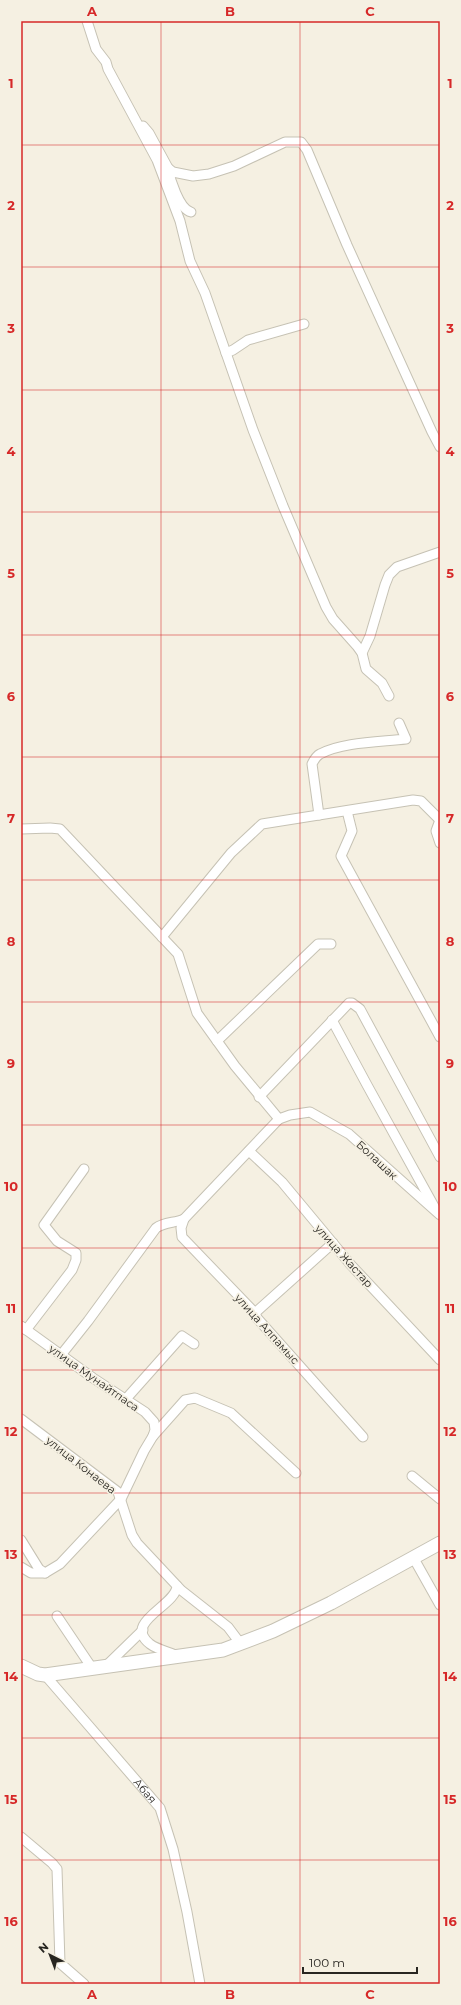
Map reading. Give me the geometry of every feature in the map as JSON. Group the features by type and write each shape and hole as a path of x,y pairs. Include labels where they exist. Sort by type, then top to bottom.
{"street":[{"path":"87,21 96,49 106,62 108,69 157,160 180,221 190,261 204,293 282,506 326,607 362,653 366,669 382,683 389,696"},
{"path":"132,115 149,133 168,168 182,205 191,212"},
{"path":"168,168 174,172 193,176 209,174 234,166 285,142 301,142 307,150 347,245 440,447"},
{"path":"226,353 248,340 304,324"},
{"path":"362,653 370,636 389,575 397,567 440,552"},
{"path":"319,815 312,764 319,754 338,748 406,739 400,723"},
{"path":"162,937 231,853 257,827 262,824 421,800 440,820 436,831 440,843"},
{"path":"347,811 352,831 341,856 440,1037"},
{"path":"21,829 60,829 178,954 197,1013 259,1097 279,1119 184,1219 177,1222 162,1224 156,1228 88,1321 61,1355"},
{"path":"218,1041 318,944 331,944"},
{"path":"259,1097 349,1003 355,1004 360,1009 440,1157"},
{"path":"332,1020 439,1215"},
{"name":"Болашак","path":"279,1119 290,1115 310,1112 349,1134 439,1215"},
{"name":"улица Жастар","path":"249,1151 282,1182 333,1244 440,1360"},
{"path":"24,1328 72,1270 76,1260 76,1253 57,1241 44,1225 84,1168"},
{"name":"улица Алпамыс","path":"184,1219 181,1228 182,1237 254,1313 363,1437"},
{"path":"254,1313 333,1244"},
{"name":"улица Мунайтпаса","path":"24,1328 151,1418 155,1425 153,1436"},
{"path":"125,1400 182,1336 194,1344"},
{"path":"21,1567 31,1572 45,1573 60,1564 121,1499 144,1451 153,1436 185,1400 195,1398 231,1413 296,1473"},
{"name":"улица Конаева","path":"21,1420 118,1492 132,1535 177,1586 228,1627 240,1642"},
{"path":"412,1476 440,1499"},
{"path":"21,1540 39,1569 45,1573"},
{"path":"45,1675 223,1650 240,1642 272,1632 331,1603 440,1543"},
{"path":"413,1557 440,1605"},
{"path":"177,1586 174,1596 150,1614 144,1623 143,1630 145,1638 150,1644 178,1656"},
{"path":"57,1616 92,1668"},
{"path":"106,1666 143,1630"},
{"name":"Абая","path":"21,1666 38,1674 45,1675 160,1808 173,1849 187,1912 200,1984"},
{"path":"21,1837 57,1869 60,1963 84,1984"}]}
